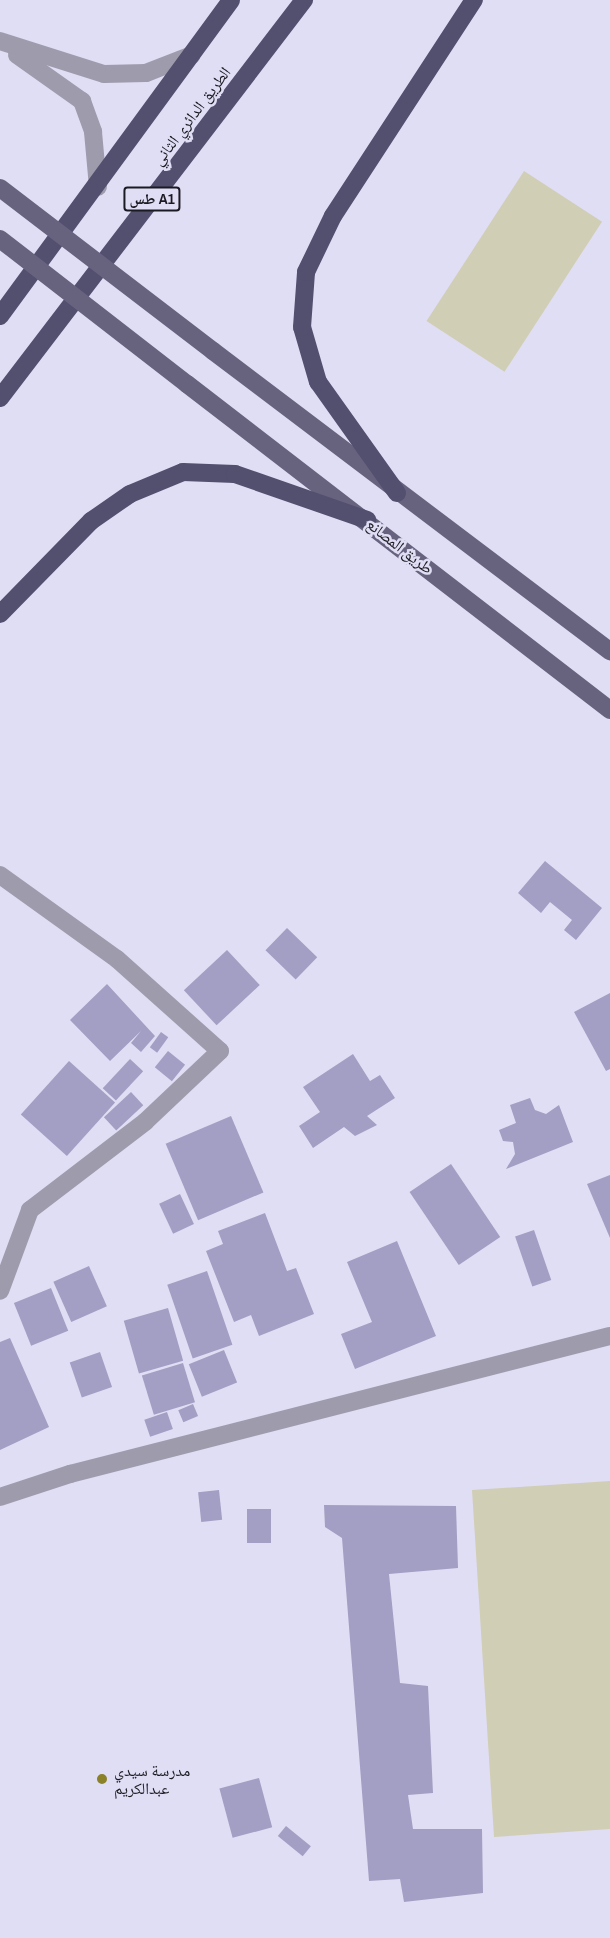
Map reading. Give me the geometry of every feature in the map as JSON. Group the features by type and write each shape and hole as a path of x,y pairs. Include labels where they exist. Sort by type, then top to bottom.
{"highway":[{"name":"الطريق الدائري الثاني","path":"0,316 98,187 231,0"},
{"name":"الطريق الدائري الثاني","path":"0,398 304,0"},
{"path":"398,493 318,382 302,327 306,272 333,216 474,0"},
{"path":"0,614 92,521 130,494 183,472 235,474 367,520"}],"main road":[{"path":"0,188 398,493 610,651"},
{"name":"طريق المصانع","path":"0,238 610,710"}],"street":[{"path":"0,43 104,74 146,73 192,56"},
{"path":"0,43 82,101 93,132 98,187"},
{"path":"0,875 117,959 220,1051 145,1122 30,1210 0,1291"},
{"path":"0,1497 70,1474 610,1336"}],"shaded area":[{"path":"524,171 602,222 505,372 427,321"},
{"path":"610,1481 610,1829 494,1837 472,1490"}],"building":[{"path":"545,861 602,908 576,940 564,930 572,920 550,902 541,913 518,893"},
{"path":"287,928 317,957 296,979 265,950"},
{"path":"227,950 260,985 217,1025 184,990"},
{"path":"107,984 155,1036 141,1052 131,1043 141,1031 110,1061 70,1020"},
{"path":"610,993 610,1069 606,1071 574,1012"},
{"path":"161,1032 168,1037 157,1053 150,1047"},
{"path":"168,1051 185,1065 172,1081 155,1067"},
{"path":"353,1054 370,1081 380,1075 395,1098 367,1116 377,1125 355,1136 344,1127 313,1148 299,1126 320,1112 303,1087"},
{"path":"130,1059 143,1071 116,1101 103,1088"},
{"path":"69,1061 115,1102 67,1156 21,1115"},
{"path":"131,1092 143,1105 116,1130 104,1117"},
{"path":"530,1098 535,1110 546,1114 559,1105 573,1142 506,1169 515,1154 513,1142 503,1141 499,1130 516,1123 510,1105"},
{"path":"231,1116 263,1192 198,1220 166,1144"},
{"path":"451,1164 500,1237 459,1265 410,1192"},
{"path":"610,1175 610,1238 587,1184"},
{"path":"180,1194 194,1224 173,1234 159,1204"},
{"path":"265,1213 287,1271 296,1268 314,1314 259,1336 251,1315 234,1322 206,1251 223,1244 218,1231"},
{"path":"534,1230 551,1280 532,1287 515,1237"},
{"path":"397,1241 436,1336 355,1369 341,1334 372,1322 347,1262"},
{"path":"89,1266 107,1306 71,1322 53,1282"},
{"path":"207,1271 232,1345 193,1358 167,1285"},
{"path":"51,1288 68,1331 31,1346 14,1303"},
{"path":"168,1308 183,1361 139,1374 124,1321"},
{"path":"10,1338 49,1427 0,1450 0,1342"},
{"path":"224,1350 237,1382 202,1397 189,1364"},
{"path":"100,1352 112,1387 82,1397 70,1362"},
{"path":"183,1363 195,1402 154,1415 142,1376"},
{"path":"193,1404 198,1416 183,1422 178,1410"},
{"path":"167,1412 173,1429 150,1437 144,1420"},
{"path":"219,1490 222,1520 201,1522 198,1492"},
{"path":"324,1505 456,1506 458,1568 389,1574 400,1683 428,1686 433,1793 408,1795 413,1829 482,1829 483,1893 404,1902 400,1879 369,1881 342,1538 325,1527"},
{"path":"247,1509 271,1509 271,1543 247,1543"},
{"path":"259,1778 272,1827 233,1838 219,1789"},
{"path":"286,1826 311,1846 303,1856 278,1836"}],"place":[{"name":"مدرسة سيدي عبدالكريم","path":"102,1779"}]}
